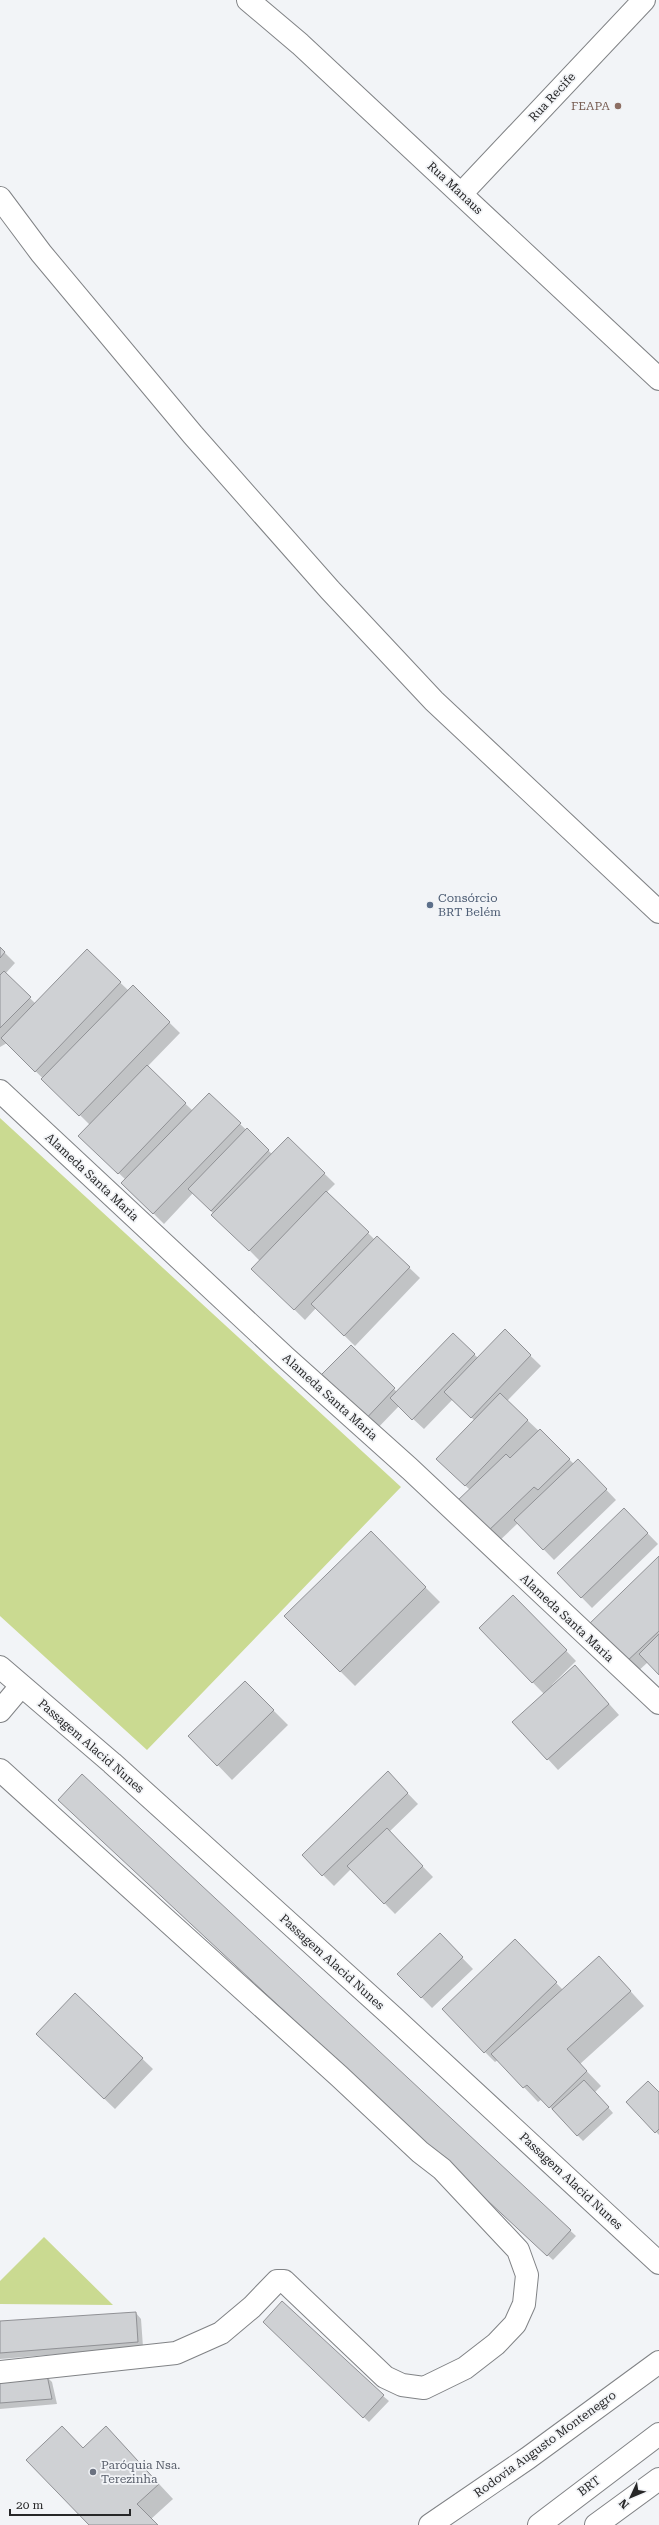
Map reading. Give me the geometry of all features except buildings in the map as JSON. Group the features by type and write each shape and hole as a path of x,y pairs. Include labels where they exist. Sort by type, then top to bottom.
{"street":[{"name":"Rua Manaus","path":"248,0 300,44 659,380"},
{"name":"Rua Recife","path":"461,194 644,0"},
{"path":"0,198 41,252 193,435 330,590 434,701 659,912"},
{"name":"Alameda Santa Maria","path":"0,1091 285,1357 410,1469 659,1703"},
{"name":"Passagem Alacid Nunes","path":"0,1667 112,1763 393,2017 659,2263"},
{"path":"0,1711 21,1686"},
{"path":"0,1770 339,2076 420,2152 442,2169 518,2250 527,2275 524,2304 515,2324 496,2344 465,2368 424,2388 402,2385 386,2377 284,2282 277,2281 252,2307 221,2333 176,2353 0,2372"},
{"name":"Rodovia Augusto Montenegro","path":"430,2525 528,2458 659,2362"},
{"name":"BRT","path":"539,2525 659,2434"},
{"path":"596,2525 659,2479"}],"green space":[{"path":"0,1118 401,1487 147,1750 0,1616"},
{"path":"44,2237 113,2305 0,2304 0,2281"}],"place":[{"name":"FEAPA","path":"618,106"},
{"name":"Consórcio BRT Belém","path":"430,905"},
{"name":"Paróquia Nsa. Terezinha","path":"93,2472"}]}
